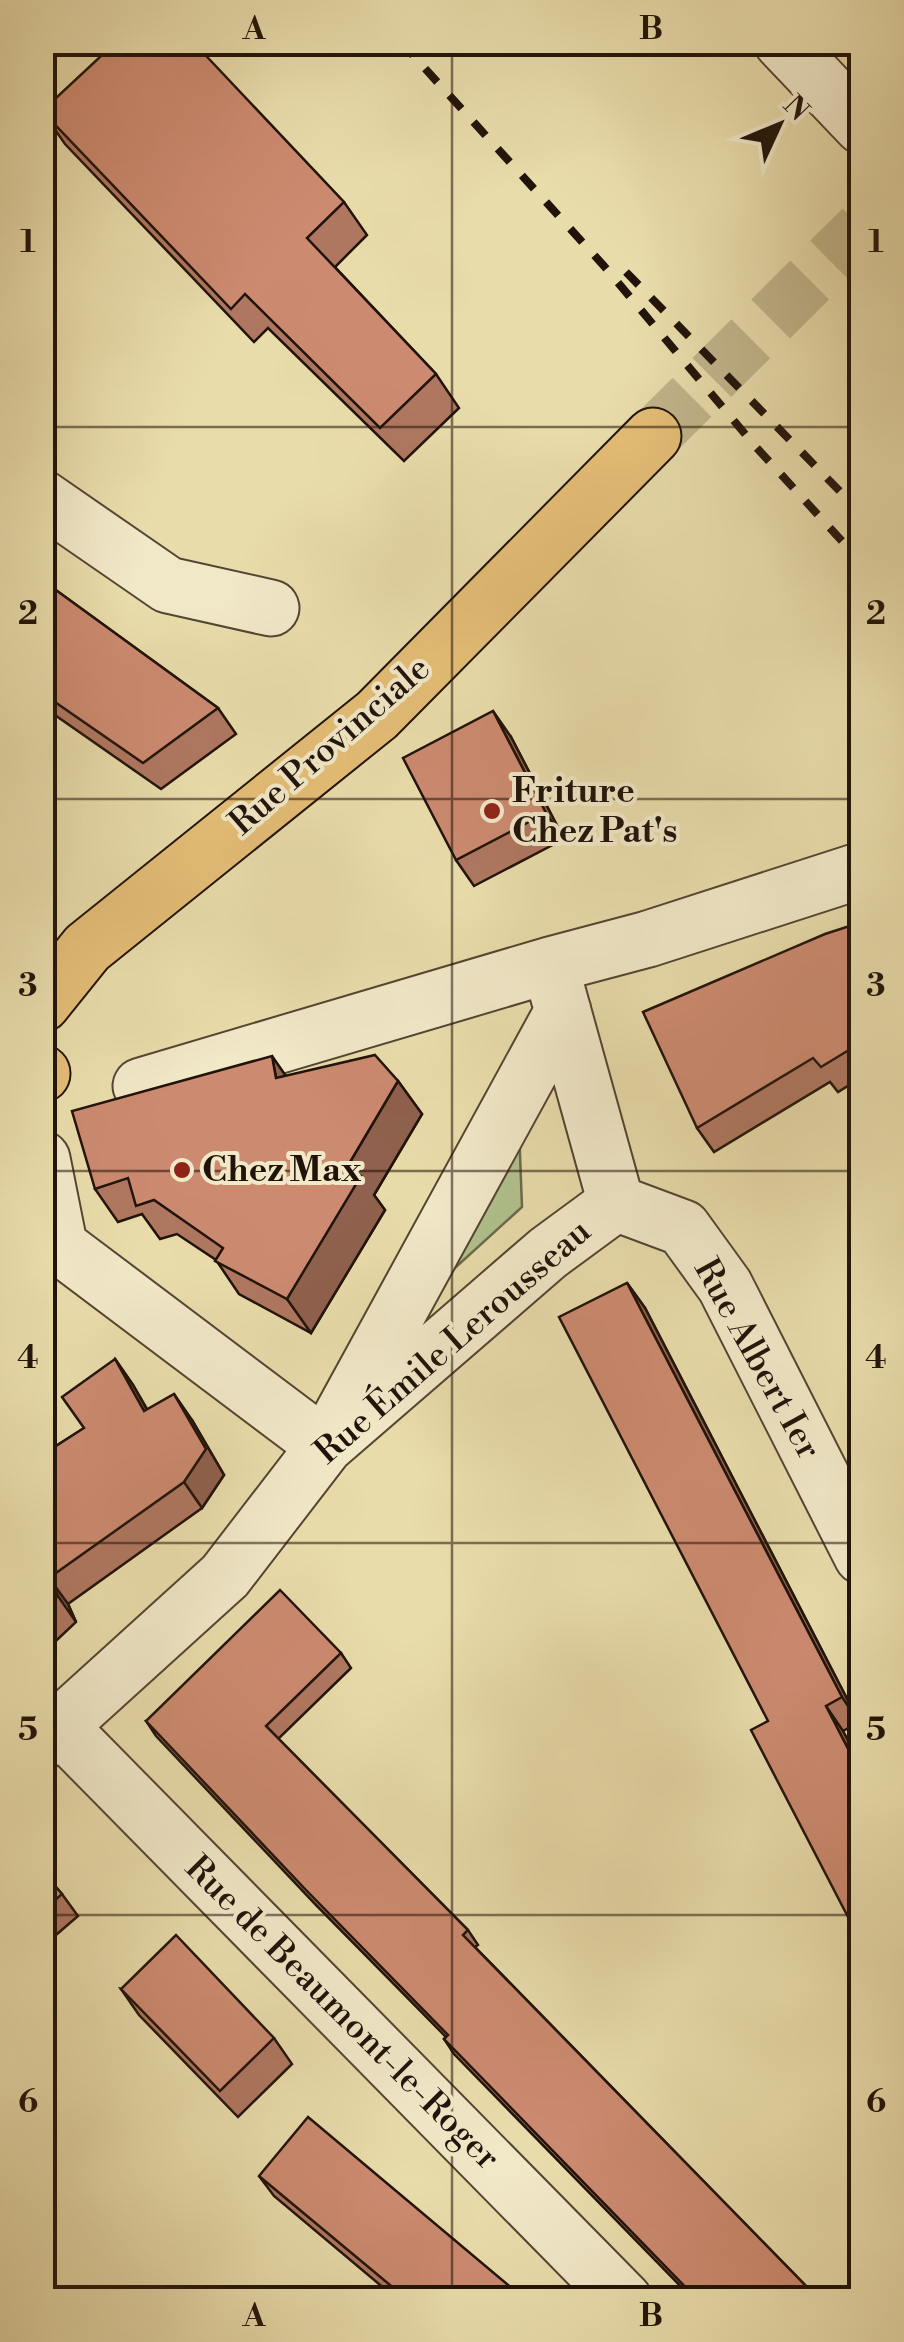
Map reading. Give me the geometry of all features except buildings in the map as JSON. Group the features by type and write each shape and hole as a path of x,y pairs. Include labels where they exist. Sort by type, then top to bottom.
{"main road":[{"name":"Rue Provinciale","path":"42,1004 87,948 377,714 653,436"}],"street":[{"path":"782,42 862,126"},
{"path":"42,498 168,585 271,608"},
{"path":"141,1086 557,988 648,938 862,870"},
{"path":"557,988 616,1202"},
{"path":"42,1159 51,1239 325,1446 557,988"},
{"name":"Rue Émile Lerousseau","path":"51,1735 224,1576 325,1446 548,1253 616,1202"},
{"name":"Rue Albert Ier","path":"616,1202 682,1228 725,1286 862,1556"},
{"name":"Rue de Beaumont-le-Roger","path":"51,1735 624,2300"}],"green space":[{"path":"519,1128 522,1207 423,1297"}],"tunnel":[{"path":"653,436 862,228"}],"railway":[{"path":"401,42 604,266 756,447 862,563"},
{"path":"626,272 862,514"}],"place":[{"name":"Friture Chez Pat's","path":"492,811"},
{"name":"Chez Max","path":"182,1170"}]}
